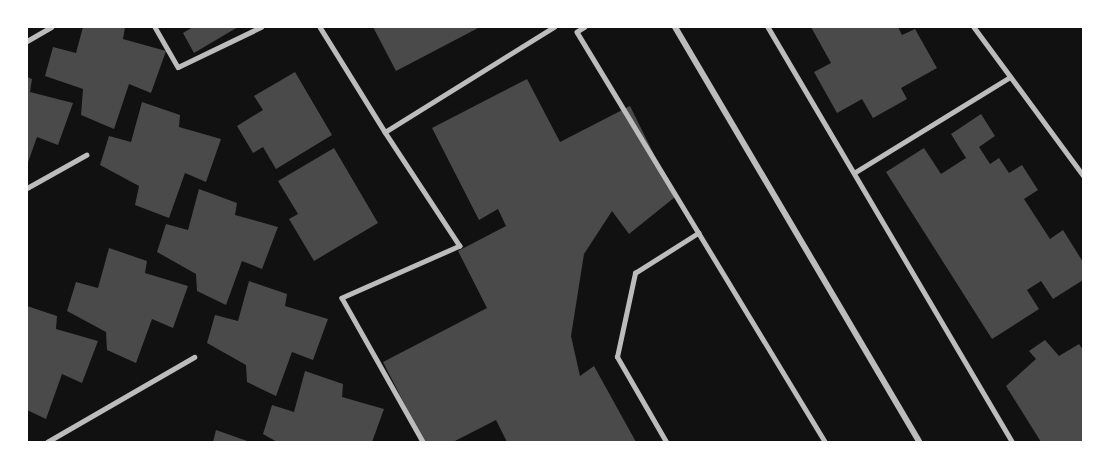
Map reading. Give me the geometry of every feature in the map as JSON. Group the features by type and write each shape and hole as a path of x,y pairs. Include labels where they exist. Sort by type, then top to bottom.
{"street":[{"path":"675,27 919,442"}],"lane":[{"path":"27,41 51,27"},
{"path":"155,27 178,67 261,27"},
{"path":"320,27 460,246 342,298 423,442"},
{"path":"385,132 554,27"},
{"path":"585,27 575,29 825,442"},
{"path":"768,27 1012,442"},
{"path":"974,27 1083,175"},
{"path":"854,173 1010,77"},
{"path":"27,188 86,155"},
{"path":"666,442 617,357 635,273 698,233"},
{"path":"46,442 194,357"}],"building":[{"path":"83,27 125,27 123,39 166,51 151,93 129,84 114,129 81,115 83,89 45,76 53,47 76,53"},
{"path":"193,27 238,27 194,53 183,33"},
{"path":"373,27 480,27 396,71"},
{"path":"811,27 898,27 902,35 915,29 937,68 901,88 907,99 873,118 862,99 837,113 814,72 831,63"},
{"path":"295,72 332,135 276,169 263,147 253,153 237,126 263,110 254,96"},
{"path":"27,77 32,79 30,92 73,103 58,145 37,137 27,165"},
{"path":"527,79 560,142 630,106 675,197 629,234 612,211 584,254 571,336 580,376 594,366 636,442 507,442 496,420 453,442 424,442 383,362 487,308 458,251 506,226 498,209 479,220 432,128"},
{"path":"142,102 180,115 179,127 221,139 206,182 185,173 169,218 135,205 139,186 100,165 109,136 131,142"},
{"path":"981,114 995,136 979,147 990,164 999,158 1009,173 1022,165 1038,190 1024,199 1050,239 1063,230 1083,262 1083,280 1053,299 1041,281 1027,290 1039,309 992,339 886,172 924,148 941,174 966,158 951,134"},
{"path":"334,148 378,223 314,261 289,219 298,214 278,181"},
{"path":"199,189 237,203 235,215 278,227 262,269 242,261 226,305 197,291 196,274 157,252 166,224 188,230"},
{"path":"109,248 147,261 145,273 188,286 173,328 152,319 136,363 107,350 106,332 67,311 76,282 98,288"},
{"path":"249,281 287,294 285,306 328,319 313,360 292,352 276,396 247,382 246,365 207,343 215,315 238,321"},
{"path":"27,306 57,316 56,329 98,341 82,383 62,374 46,419 27,410"},
{"path":"1045,340 1059,356 1079,344 1083,350 1083,442 1041,442 1006,386 1036,359 1029,351"},
{"path":"305,371 343,384 342,397 384,409 372,442 277,442 263,434 272,405 294,412"},
{"path":"216,430 250,442 213,442"}]}
